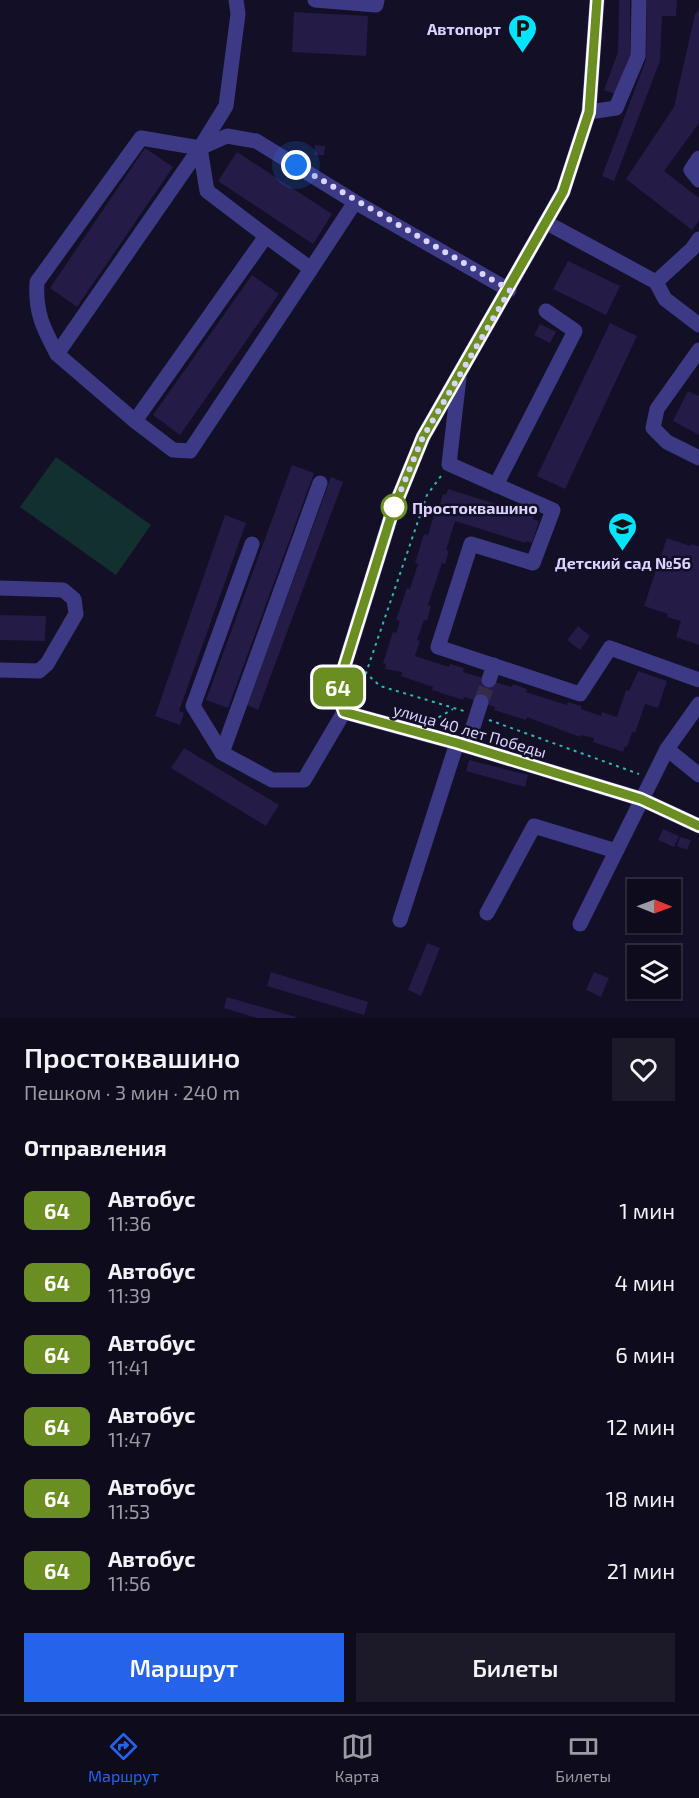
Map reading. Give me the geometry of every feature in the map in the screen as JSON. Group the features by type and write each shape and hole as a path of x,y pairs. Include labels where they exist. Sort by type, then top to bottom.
{"street":[{"path":"57,354 200,148 226,106 238,15 236,0"},
{"path":"315,0 376,5 377,0"},
{"path":"252,544 193,706 222,753 272,780 304,780 344,712 337,690 392,513 423,437 510,290 563,192 589,112 597,0"},
{"path":"589,112 616,108 638,56 639,0"},
{"path":"355,202 190,451 173,450 135,421 57,354 42,327 36,303 37,282 141,138 200,148 227,136 256,141 355,202 510,290"},
{"path":"200,148 207,191 311,269"},
{"path":"699,158 691,170 699,180"},
{"path":"547,223 656,282 665,299 699,325"},
{"path":"135,421 266,236"},
{"path":"656,282 692,249 699,239"},
{"path":"496,485 575,331 546,311"},
{"path":"699,350 657,409 653,428 667,442 699,458"},
{"path":"460,372 449,464 553,510 533,563 471,544 438,647 580,694 610,648 699,681"},
{"path":"222,753 320,483"},
{"path":"0,588 63,590 74,599 76,614 47,664 39,671 0,670"},
{"path":"489,680 494,665"},
{"path":"400,920 462,745 482,702"},
{"path":"580,924 667,749 699,704"},
{"name":"улица 40 лет Победы","path":"344,712 641,799 699,826"},
{"path":"667,749 699,775"},
{"path":"487,913 534,826 616,851"}],"path":[{"path":"425,725 453,709"}],"green space":[{"path":"56,457 151,525 116,575 20,507"}],"building":[{"path":"619,0 630,0 630,54 615,94 604,90 618,52"},
{"path":"647,0 677,0 676,16 662,16 660,61 614,181 602,176 646,60"},
{"path":"699,9 699,123 664,171 699,198 699,221 692,230 626,179 674,107 695,14"},
{"path":"294,12 368,16 366,56 292,52"},
{"path":"315,145 325,146 324,155 314,155"},
{"path":"145,148 173,167 77,307 50,288"},
{"path":"237,152 332,214 313,244 218,181"},
{"path":"568,261 620,286 606,315 553,289"},
{"path":"252,275 279,294 180,435 153,415"},
{"path":"610,323 637,336 565,489 537,476"},
{"path":"540,324 556,332 550,343 534,335"},
{"path":"688,391 699,396 699,435 673,421"},
{"path":"292,465 314,473 228,708 206,700"},
{"path":"331,477 343,482 258,710 247,705"},
{"path":"448,489 534,516 533,519 539,521 532,543 526,541 525,543 455,521 446,550 449,551 445,564 442,563 428,605 431,606 427,621 424,620 417,640 420,641 415,656 449,667 450,664 464,668 463,672 512,687 513,684 527,689 526,692 567,705 568,702 581,706 581,709 601,716 602,712 617,717 626,690 629,691 638,671 667,681 658,708 645,704 635,733 632,732 623,752 593,742 594,738 581,735 580,737 527,717 526,720 464,697 463,700 432,690 433,687 401,676 402,672 385,669 386,664 383,663 393,632 396,633 400,621 396,620 407,588 410,589 424,534 428,535 436,508 439,508 443,494 446,495"},
{"path":"225,515 246,523 179,711 184,713 180,725 155,716"},
{"path":"667,538 690,546 691,544 699,546 699,645 676,637 681,621 644,606"},
{"path":"0,615 46,616 45,641 0,640"},
{"path":"578,626 590,636 580,650 567,640"},
{"path":"184,748 279,805 266,826 171,768"},
{"path":"469,760 528,775 525,787 466,771"},
{"path":"663,829 679,836 674,847 658,840"},
{"path":"680,837 691,840 687,850 677,846"},
{"path":"427,943 440,948 421,996 408,990"},
{"path":"271,972 368,1002 364,1015 267,986"},
{"path":"594,972 609,978 601,997 586,990"},
{"path":"227,997 296,1018 257,1018 224,1008"}],"tunnel":[{"path":"481,702 489,680"}],"bus line":[{"name":"64","path":"597,0 589,112 563,192 510,290 423,437 392,513 337,690 344,712 457,743 641,799 699,826"}],"place":[{"name":"Автопорт","path":"522,54"},
{"name":"Простоквашино","path":"394,507"},
{"name":"Детский сад №56","path":"623,552"}],"route":[{"path":"296,165 355,202 510,290 423,437 394,507"}]}
